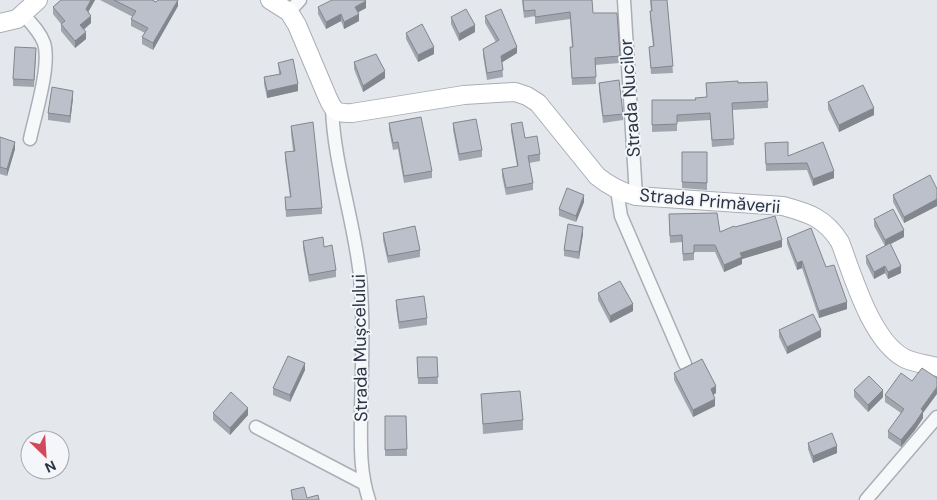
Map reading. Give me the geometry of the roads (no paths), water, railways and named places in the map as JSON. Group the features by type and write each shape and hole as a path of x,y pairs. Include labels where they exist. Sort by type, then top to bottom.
{"street":[{"path":"0,23 13,21 38,0"},
{"path":"270,0 294,6 297,25 332,108"},
{"name":"Strada Nucilor","path":"624,0 636,196"},
{"path":"23,14 43,40 46,52 44,75 30,139"},
{"name":"Strada Primăverii","path":"332,108 343,114 464,95 515,92 527,96 538,104 597,176 617,190 636,196 784,206 805,212 819,219 834,233 840,242 871,321 885,342 904,358 937,367"},
{"name":"Strada Mușcelului","path":"332,108 336,150 355,240 360,276 362,310 361,451 363,483 369,500"},
{"path":"617,190 621,216 686,364"},
{"path":"866,500 937,417"},
{"path":"256,427 363,483"}]}
